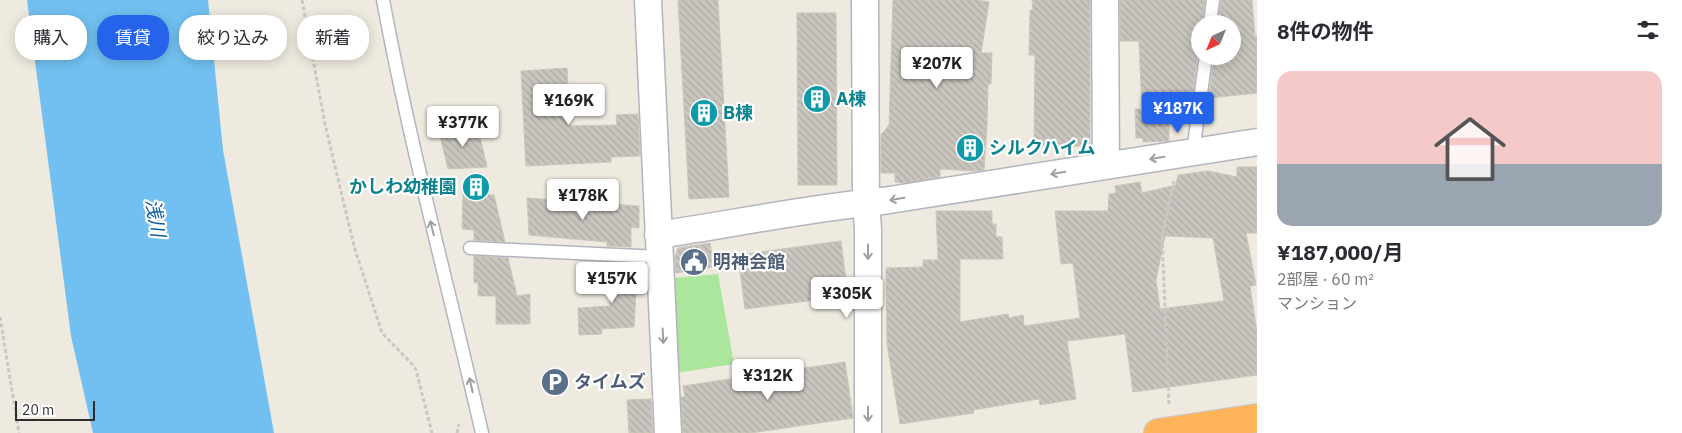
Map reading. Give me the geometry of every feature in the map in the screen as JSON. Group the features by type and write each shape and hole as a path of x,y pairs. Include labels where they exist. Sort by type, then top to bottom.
{"highway":[{"path":"1163,432 1257,418"}],"street":[{"path":"648,0 668,433"},
{"path":"865,0 868,433"},
{"path":"1104,0 1106,166"},
{"path":"659,246 866,203 1257,142"}],"lane":[{"path":"383,0 393,55 427,205 482,433"},
{"path":"1211,15 1213,0"},
{"path":"1186,153 1204,65"},
{"path":"470,248 659,246"}],"path":[{"path":"302,0 325,124 354,246 382,333 416,370 432,433"},
{"path":"1163,432 1170,397 1162,237 1186,153"},
{"path":"0,317 19,433"}],"green space":[{"path":"718,274 734,364 676,373 674,278"}],"water":[{"name":"浅川","path":"27,0 208,0 210,15 179,15 179,60 214,60 223,150 274,433 93,433 71,336 35,60 87,60 87,15 29,15"}],"building":[{"name":"B棟","path":"678,0 718,0 729,197 689,199"},
{"path":"893,0 976,0 989,2 981,53 992,53 991,84 988,84 984,170 940,169 940,177 904,183 895,182 895,173 881,173 881,135 889,125"},
{"path":"1032,0 1090,0 1090,146 1038,146 1038,144 1034,144 1035,55 1029,55 1030,10 1033,10"},
{"path":"1120,0 1205,0 1203,15 1191,15 1191,65 1197,65 1192,99 1182,100 1182,104 1169,104 1169,141 1143,142 1143,138 1136,138 1135,109 1142,109 1139,41 1120,41"},
{"path":"1221,0 1252,0 1255,36 1257,36 1257,93 1209,98 1213,65 1241,65 1241,15 1219,15"},
{"name":"A棟","path":"797,13 836,13 837,185 798,185"},
{"path":"567,68 570,126 617,125 616,115 638,114 640,156 611,157 611,162 526,166 521,71"},
{"path":"477,124 487,167 448,169 439,132"},
{"path":"1237,167 1257,167 1257,233 1246,233 1256,285 1250,286 1257,332 1257,375 1133,392 1125,334 1067,341 1076,399 1040,405 1039,399 973,410 974,413 900,424 887,344 886,268 923,267 923,260 938,260 936,211 992,211 992,224 996,224 996,237 1002,237 1003,259 960,259 960,322 1008,314 1009,318 1023,315 1024,326 1080,318 1073,263 1061,264 1055,211 1108,211 1109,194 1116,193 1115,186 1140,182 1142,193 1176,185 1178,175 1208,171 1237,177","holes":["1165,236 1213,238 1224,301 1160,309 1156,280"]},
{"path":"463,193 494,195 505,242 474,240 474,230 462,229"},
{"path":"527,198 639,206 639,228 631,227 631,247 607,246 607,242 529,235"},
{"path":"841,241 848,296 745,309 738,255"},
{"name":"明神会館","path":"710,243 714,267 676,273 675,257 678,248"},
{"path":"474,256 508,258 517,296 530,294 530,324 496,324 496,296 478,296 478,282 474,283"},
{"path":"608,263 630,264 630,274 637,274 634,327 601,329 602,334 579,335 578,308 610,306"},
{"path":"845,362 853,418 751,433 683,433 681,397 685,397 683,386"},
{"path":"651,399 653,433 629,433 627,400"}],"place":[{"name":"A棟","path":"817,99"},
{"name":"B棟","path":"704,113"},
{"name":"シルクハイム","path":"970,148"},
{"name":"かしわ幼稚園","path":"476,187"},
{"name":"明神会館","path":"694,262"},
{"name":"タイムズ","path":"555,382"}]}
